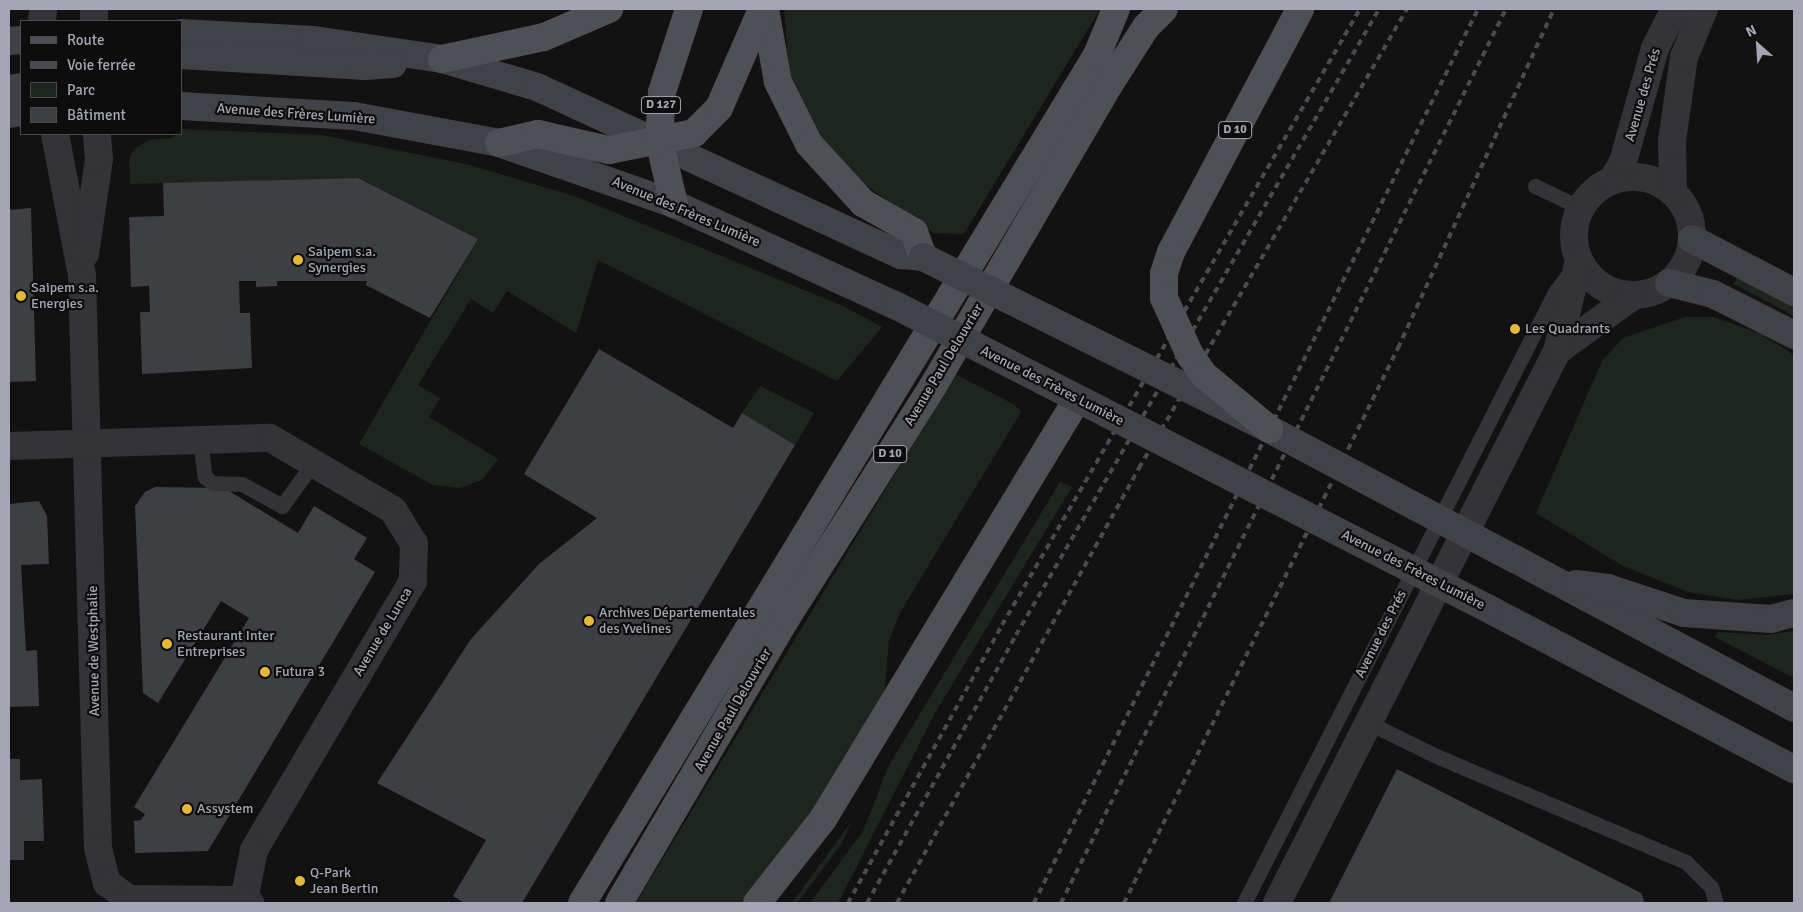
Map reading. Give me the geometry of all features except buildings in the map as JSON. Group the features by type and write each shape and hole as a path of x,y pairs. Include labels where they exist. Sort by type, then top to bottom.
{"main road":[{"name":"D 127","path":"182,55 365,66 442,59 544,37 609,9"},
{"name":"D 127","path":"674,204 659,140 662,92 689,9"},
{"path":"499,143 538,134 609,150 694,133 719,108 764,9"},
{"path":"764,9 778,82 809,144 863,203 914,232 923,257"},
{"name":"Avenue Paul Delouvrier","path":"582,903 1097,55 1116,9"},
{"name":"Avenue Paul Delouvrier","path":"619,903 787,617 933,386 1109,85 1146,26 1164,9"},
{"name":"D 10","path":"1269,429 1204,375 1190,355 1164,298 1164,274 1171,252 1300,9"},
{"name":"D 127","path":"182,33 314,40 442,59 537,87 659,140 901,255 923,257 1269,429 1794,708"},
{"name":"Avenue des Frères Lumière","path":"182,106 354,116 499,143 674,204 895,305 1487,608 1794,769"},
{"path":"1692,239 1794,292"},
{"path":"1669,283 1714,294 1794,335"},
{"path":"757,903 822,820 1077,399"},
{"name":"D 127","path":"1555,582 1608,588 1684,613 1770,619 1794,613"}],"street":[{"name":"Avenue des Prés","path":"1612,181 1626,153 1655,48 1675,9"},
{"name":"Avenue des Prés","path":"1673,192 1672,141 1684,57 1704,9"},
{"name":"Avenue de Westphalie","path":"55,135 82,276 98,848 107,882 129,899 246,902"},
{"name":"Avenue de Westphalie","path":"82,276 100,159 97,135"},
{"path":"1557,351 1633,296 1669,283 1689,256 1692,239 1687,213 1673,192 1644,178 1612,181 1589,196 1581,208 1574,243 1579,261 1601,286 1633,296"},
{"path":"1277,903 1557,351 1579,261"},
{"name":"Avenue de Lunca","path":"9,446 88,442 270,438 393,510 414,544 413,581 254,850 246,902"}],"lane":[{"path":"1535,186 1581,208"},
{"name":"Avenue des Prés","path":"1244,903 1555,292 1579,261"},
{"path":"200,439 205,477 214,483 242,484 282,506 313,463"},
{"path":"1369,723 1434,755 1686,862 1711,887 1716,903"}],"green space":[{"path":"784,9 1100,9 964,234 933,233 850,174 814,129 789,71"},
{"path":"182,129 322,135 470,165 577,197 841,305 882,327 837,381 598,260 576,333 507,291 493,313 471,299 418,385 440,398 429,417 498,459 482,480 460,488 433,485 359,444 478,239 358,178 130,184 129,160 134,149 149,140 172,138 175,135 182,135"},
{"path":"1739,273 1794,303 1794,316 1734,284"},
{"path":"1685,317 1714,317 1761,334 1794,355 1794,594 1738,600 1688,592 1623,566 1536,513 1602,361 1623,338"},
{"path":"955,374 1015,405 1021,412 901,611 889,640 884,699 813,811 744,903 636,903"},
{"path":"760,386 814,413 795,445 742,413"},
{"path":"1060,482 1072,487 935,713 838,903 810,903 863,831 889,765"},
{"path":"1794,631 1794,678 1715,637 1718,632 1767,635"},
{"path":"851,822 842,843 797,903 792,903"}],"railway":[{"path":"848,903 1002,625 1360,9"},
{"path":"867,903 1016,635 1379,9"},
{"path":"897,903 1139,468 1407,9"},
{"path":"1034,903 1478,9"},
{"path":"1061,903 1506,9"},
{"path":"1124,903 1398,348 1554,9"}],"place":[{"name":"Saipem s.a. Synergies","path":"298,260"},
{"name":"Saipem s.a. Energies","path":"21,296"},
{"name":"Les Quadrants","path":"1515,329"},
{"name":"Archives Départementales des Yvelines","path":"589,621"},
{"name":"Restaurant Inter Entreprises","path":"167,644"},
{"name":"Futura 3","path":"265,672"},
{"name":"Assystem","path":"187,809"},
{"name":"Q-Park Jean Bertin","path":"300,881"}]}
